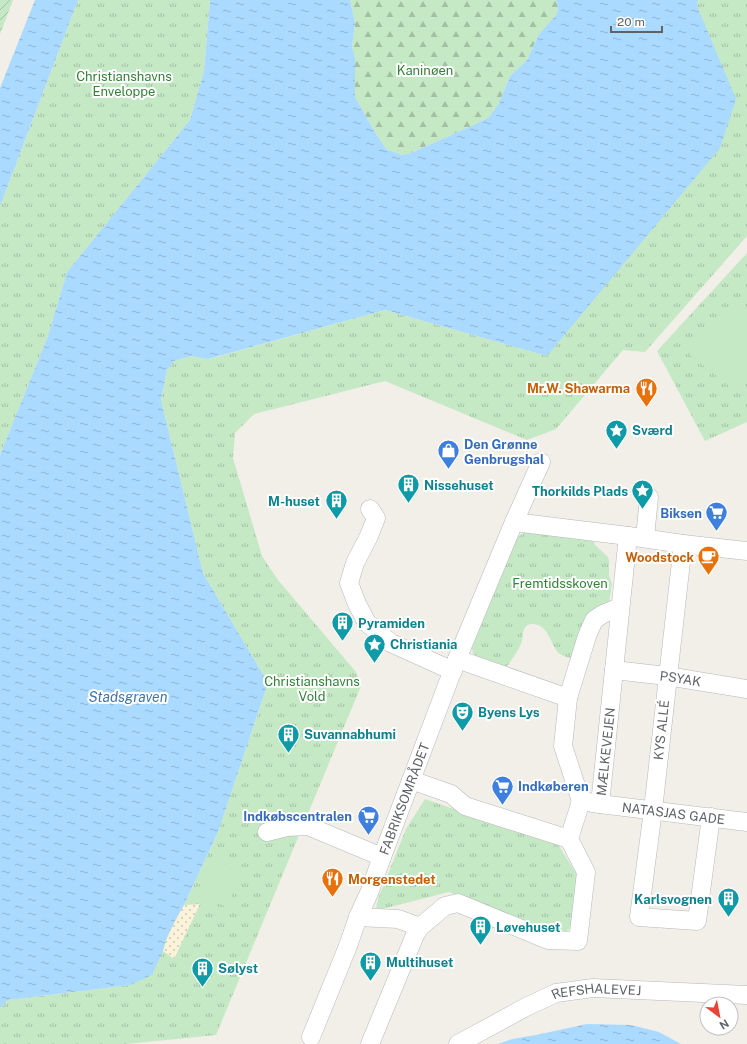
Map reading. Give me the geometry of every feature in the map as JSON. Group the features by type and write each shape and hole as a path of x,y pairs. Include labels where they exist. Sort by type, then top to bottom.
{"street":[{"name":"FABRIKSOMRÅDET","path":"311,1037 348,946 358,917 369,893 455,666 514,522 541,462"},
{"name":"MÆLKEVEJEN","path":"569,839 581,801 600,804 620,608 637,537 649,497"},
{"path":"370,509 376,518 369,536 355,563 349,582 357,604 367,623 391,643 455,666 568,698"},
{"path":"514,522 747,551"},
{"name":"KYS ALLÉ","path":"683,544 653,810 639,917 697,920 711,817"},
{"path":"581,801 562,746 568,698 587,636 594,620 603,614 620,608"},
{"name":"PSYAK","path":"614,670 667,676 747,689"},
{"path":"370,1044 412,942 420,927 445,906 458,903 548,940 578,940 586,872 569,839 465,806 451,794 411,780"},
{"name":"NATASJAS GADE","path":"600,804 747,822"},
{"path":"267,832 287,827 308,826 382,857"},
{"path":"358,917 398,919 420,927"},
{"name":"REFSHALEVEJ","path":"458,1044 526,1007 556,993 593,988 747,995"}],"green space":[{"path":"0,0 13,0 0,34"},
{"name":"Christianshavns Enveloppe","path":"78,0 210,0 204,71 190,120 67,272 48,336 0,455 0,206"},
{"name":"Kaninøen","path":"350,0 556,0 558,5 557,14 539,34 527,60 510,76 499,103 489,117 411,153 402,155 386,149 355,97 355,59 352,47 355,23"},
{"name":"Christianshavns Vold","path":"698,0 747,0 747,236 645,352 623,350 556,429 527,440 385,381 254,414 235,433 233,458 262,556 278,580 356,672 361,686 216,1035 126,1044 0,1044 0,1008 8,1000 130,985 184,905 218,832 268,683 203,573 161,400 167,370 174,361 191,356 209,359 385,310 547,356 697,6"},
{"path":"747,253 747,422 705,441 657,351"},
{"path":"734,301 747,310 747,373 733,389 689,354"},
{"name":"Fremtidsskoven","path":"528,530 593,541 609,560 609,576 612,584 609,603 578,659 560,654 548,634 540,626 532,624 526,626 523,632 521,644 508,665 505,667 495,666 475,655 472,648 502,569 515,541 519,536"},
{"path":"425,799 559,846 579,878 572,927 561,935 449,892 382,909 376,908 378,899 406,829"},
{"path":"211,859 242,872 227,907 196,894"}],"sand":[{"path":"200,904 174,959 163,951 177,916 184,905"}],"water":[{"path":"35,0 78,0 0,206 0,88"},
{"name":"Stadsgraven","path":"210,0 350,0 355,23 352,47 355,59 355,97 386,149 402,155 411,153 489,117 499,103 510,76 527,60 539,34 557,14 558,5 556,0 698,0 697,6 736,99 720,148 547,356 385,310 208,359 191,356 174,361 167,370 161,400 203,573 268,683 218,832 184,905 166,939 163,951 152,975 130,985 8,1000 0,1008 0,455 48,336 67,272 190,120 204,71"},
{"path":"587,1024 631,1025 659,1032 681,1044 498,1044 512,1039"}],"place":[{"name":"Mr.W. Shawarma","path":"646,408"},
{"name":"Sværd","path":"617,450"},
{"name":"Den Grønne Genbrugshal","path":"449,470"},
{"name":"Nissehuset","path":"408,504"},
{"name":"Thorkilds Plads","path":"643,510"},
{"name":"M-huset","path":"336,520"},
{"name":"Biksen","path":"717,532"},
{"name":"Woodstock","path":"709,576"},
{"name":"Pyramiden","path":"342,642"},
{"name":"Christiania","path":"374,664"},
{"name":"Byens Lys","path":"462,732"},
{"name":"Suvannabhumi","path":"289,754"},
{"name":"Indkøberen","path":"503,806"},
{"name":"Indkøbscentralen","path":"368,836"},
{"name":"Morgenstedet","path":"333,898"},
{"name":"Karlsvognen","path":"728,918"},
{"name":"Løvehuset","path":"480,946"},
{"name":"Multihuset","path":"370,982"},
{"name":"Sølyst","path":"203,988"}]}
